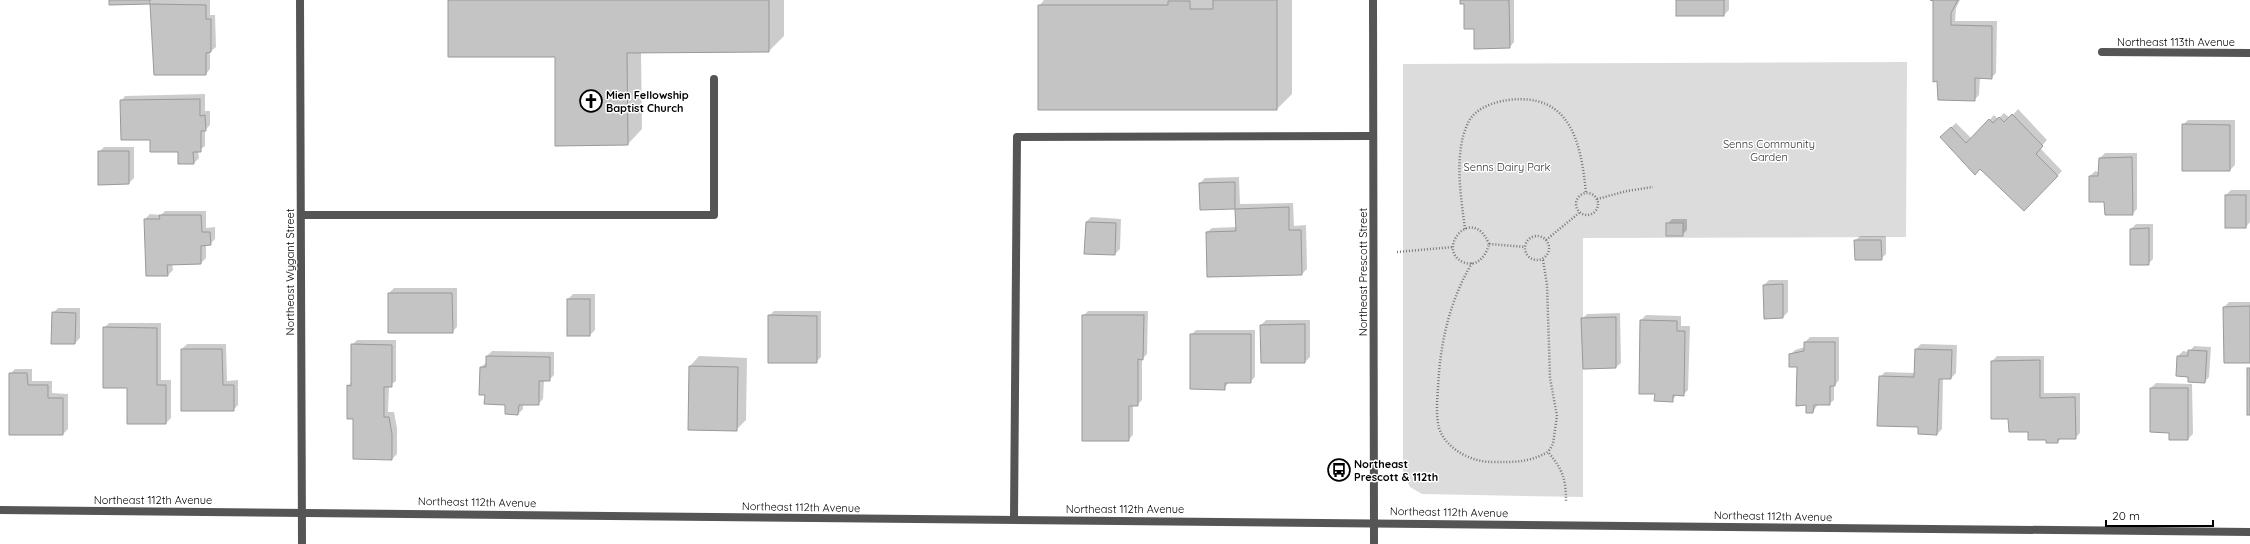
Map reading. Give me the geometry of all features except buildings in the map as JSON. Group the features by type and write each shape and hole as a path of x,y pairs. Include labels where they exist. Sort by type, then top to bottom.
{"street":[{"name":"Northeast Wygant Street","path":"300,0 302,544"},
{"name":"Northeast Prescott Street","path":"1373,0 1374,544"},
{"name":"Northeast 113th Avenue","path":"2102,52 2250,53"},
{"path":"301,215 714,215 714,80"},
{"path":"1014,519 1017,137 1373,136"},
{"name":"Northeast 112th Avenue","path":"0,510 302,511 2250,532"}],"path":[{"path":"1465,229 1460,190 1463,138 1470,120 1483,108 1502,101 1521,99 1540,102 1554,107 1565,118 1577,139 1583,166 1586,193"},
{"path":"1597,199 1627,191 1653,187"},
{"path":"1586,193 1595,196 1599,203 1598,210 1592,215 1585,216 1579,212 1576,206 1577,199 1586,193"},
{"path":"1546,240 1579,212"},
{"path":"1465,229 1478,229 1485,235 1489,244 1487,253 1481,260 1472,263 1463,262 1456,256 1452,247 1454,238 1465,229"},
{"path":"1539,236 1546,240 1550,247 1548,254 1543,260 1535,261 1529,258 1525,248 1526,243 1531,238 1539,236"},
{"path":"1489,244 1525,248"},
{"path":"1374,254 1452,247"},
{"path":"1472,263 1461,281 1447,320 1441,351 1437,403 1440,428 1448,443 1464,456 1482,462 1534,460 1548,452 1553,444 1557,416 1550,378 1547,285 1543,260"},
{"path":"1548,452 1558,465 1566,481 1566,524"}],"green space":[{"name":"Senns Dairy Park","path":"1907,62 1906,237 1583,238 1583,497 1422,494 1410,487 1403,474 1403,64"}],"place":[{"name":"Mien Fellowship Baptist Church","path":"591,101"},
{"name":"Northeast Prescott & 112th","path":"1339,470"}],"park label":[{"name":"Senns Community Garden","path":"1769,150"}]}
